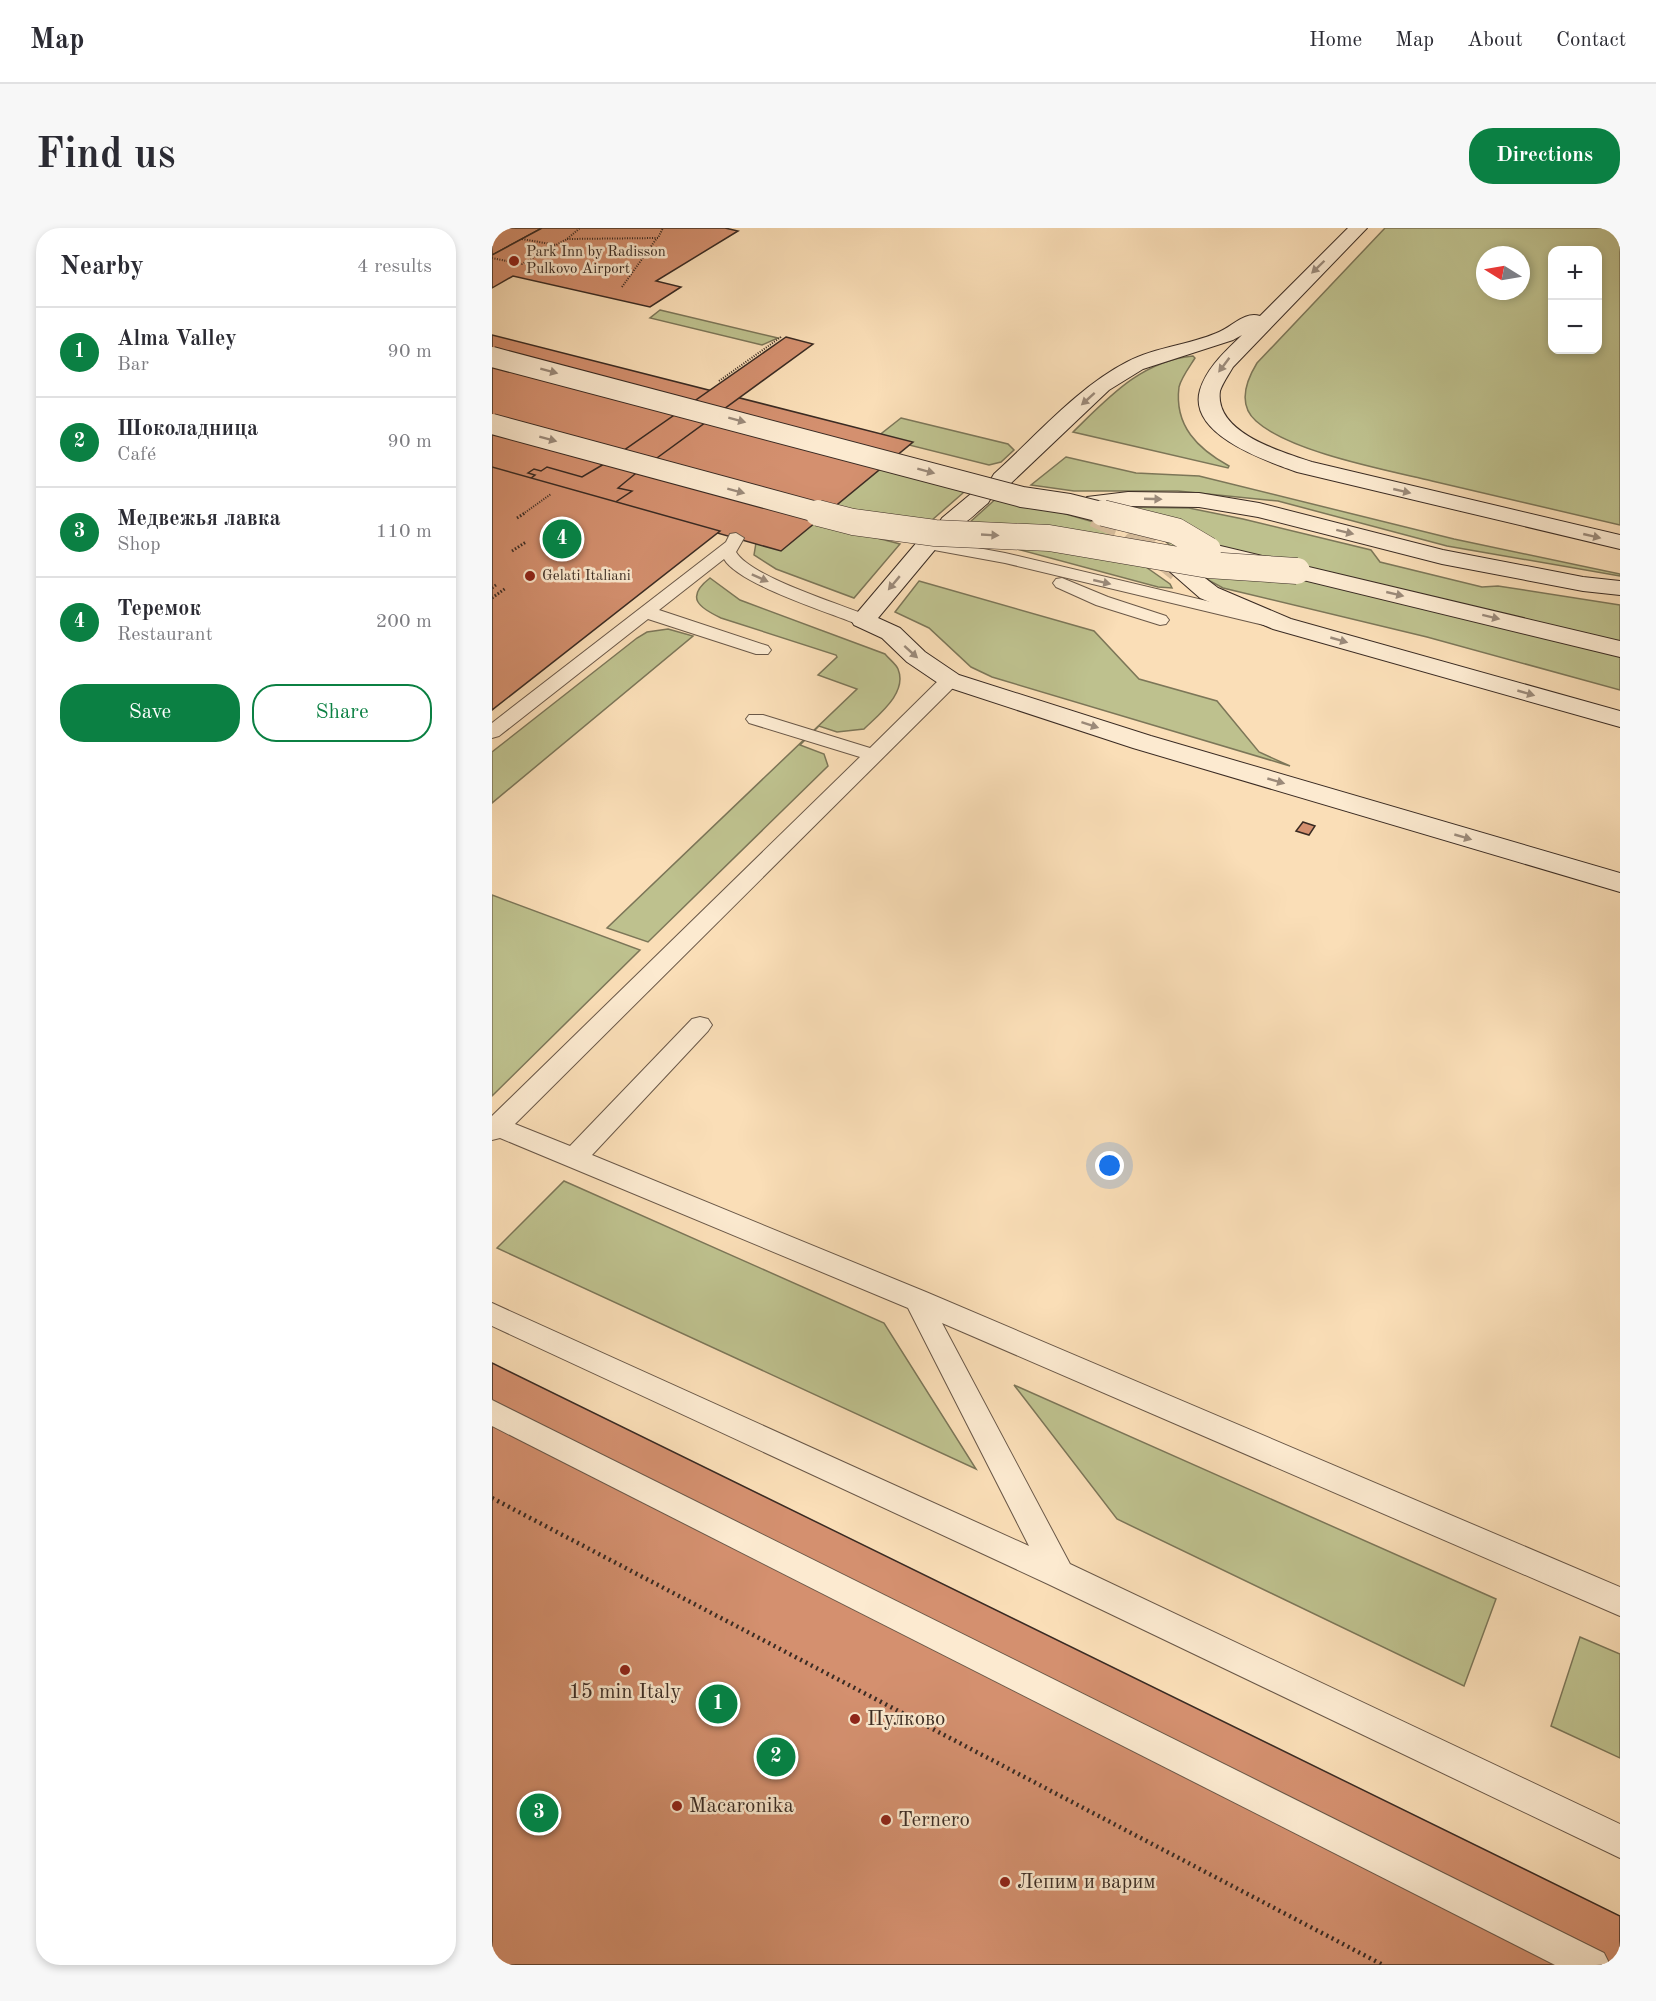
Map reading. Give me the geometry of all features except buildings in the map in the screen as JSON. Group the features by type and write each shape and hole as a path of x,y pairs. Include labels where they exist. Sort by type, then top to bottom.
{"street":[{"path":"1358,228 1224,364 1210,391 1212,413 1219,423 1244,443 1305,467 1620,543"},
{"path":"1002,479 1110,381 1136,365 1226,336 1261,313 1278,307"},
{"path":"492,357 1022,497 1069,504 1176,531 1208,550"},
{"path":"492,424 853,522 935,533 1049,538 1208,565 1297,571"},
{"path":"1022,497 1050,509 1084,530 1127,540 1208,550 1620,650"},
{"path":"951,524 980,498"},
{"path":"1095,502 1128,499 1199,501 1259,510 1442,557 1583,584 1620,588"},
{"path":"933,546 862,620 891,633 916,657 950,680 1143,742 1620,883"},
{"path":"1442,557 1540,566 1620,580"},
{"path":"1442,557 1535,588 1609,600 1620,597"},
{"path":"1180,570 1209,593 1282,624 1620,719"}],"lane":[{"path":"492,732 735,541 729,552 735,564 754,576 862,620"},
{"path":"933,546 1005,558 1282,624"},
{"path":"1005,558 1102,601 1160,620"},
{"path":"646,612 762,650"},
{"path":"950,680 494,1129 573,1158 917,1300 1620,1602"},
{"path":"756,719 873,756"},
{"path":"573,1158 700,1025"},
{"path":"917,1300 1059,1574"},
{"path":"492,1314 1059,1574 1620,1840"},
{"path":"492,1412 1592,1965"}],"path":[{"path":"492,258 522,264 567,239 580,228"},
{"path":"622,287 663,228"},
{"path":"567,239 658,237"},
{"path":"522,239 556,245"},
{"path":"718,385 714,384 782,337"},
{"path":"517,518 551,494"},
{"path":"512,551 526,542"},
{"path":"492,588 496,585"},
{"path":"492,598 506,588"},
{"path":"492,1498 1383,1965"}],"green space":[{"path":"1385,228 1620,228 1620,525 1365,465 1291,442 1271,432 1250,414 1245,392 1257,363"},
{"path":"660,310 778,338 762,345 650,318"},
{"path":"1193,356 1195,358 1179,387 1180,413 1190,435 1207,452 1229,466 1228,468 1073,432 1113,394 1141,373 1174,359"},
{"path":"901,418 1008,444 1014,450 1001,462 989,465 877,437"},
{"path":"1066,457 1136,473 1199,476 1454,539 1620,574 1620,576 1447,546 1278,501 1178,491 1074,491 1031,485"},
{"path":"851,458 963,490 963,493 924,527 801,497"},
{"path":"1000,495 1097,523 1136,560 1170,584 1172,588 1158,587 958,533"},
{"path":"1115,507 1189,508 1371,550 1380,562 1482,587 1498,586 1620,605 1620,690 1427,637 1223,588 1210,581 1164,540"},
{"path":"797,517 900,544 854,598 776,569 754,555 756,543"},
{"path":"710,578 740,600 885,654 898,669 899,687 890,703 864,729 837,732 819,726 800,745 824,754 828,766 648,942 607,928 857,689 818,675 837,657 836,655 721,618 701,606 697,597 698,591"},
{"path":"919,581 1094,631 1139,679 1217,701 1259,752 1290,766 992,677 971,667 929,628 895,612"},
{"path":"668,629 693,636 492,803 492,752 637,638 647,632"},
{"path":"492,895 640,950 492,1096"},
{"path":"564,1181 884,1323 976,1469 497,1248"},
{"path":"1014,1385 1496,1599 1464,1686 1117,1519"},
{"path":"1580,1637 1620,1654 1620,1758 1551,1726"}],"tunnel":[{"path":"1095,514 1129,529 1179,569"}],"place":[{"name":"Park Inn by Radisson Pulkovo Airport","path":"514,261"},
{"name":"Теремок","path":"562,539"},
{"name":"Gelati Italiani","path":"530,576"},
{"name":"15 min Italy","path":"625,1670"},
{"name":"Alma Valley","path":"718,1704"},
{"name":"Пулково","path":"855,1719"},
{"name":"Шоколадница","path":"776,1757"},
{"name":"Macaronika","path":"677,1806"},
{"name":"Медвежья лавка","path":"539,1813"},
{"name":"Ternero","path":"886,1820"},
{"name":"Лепим и варим","path":"1005,1882"}]}
